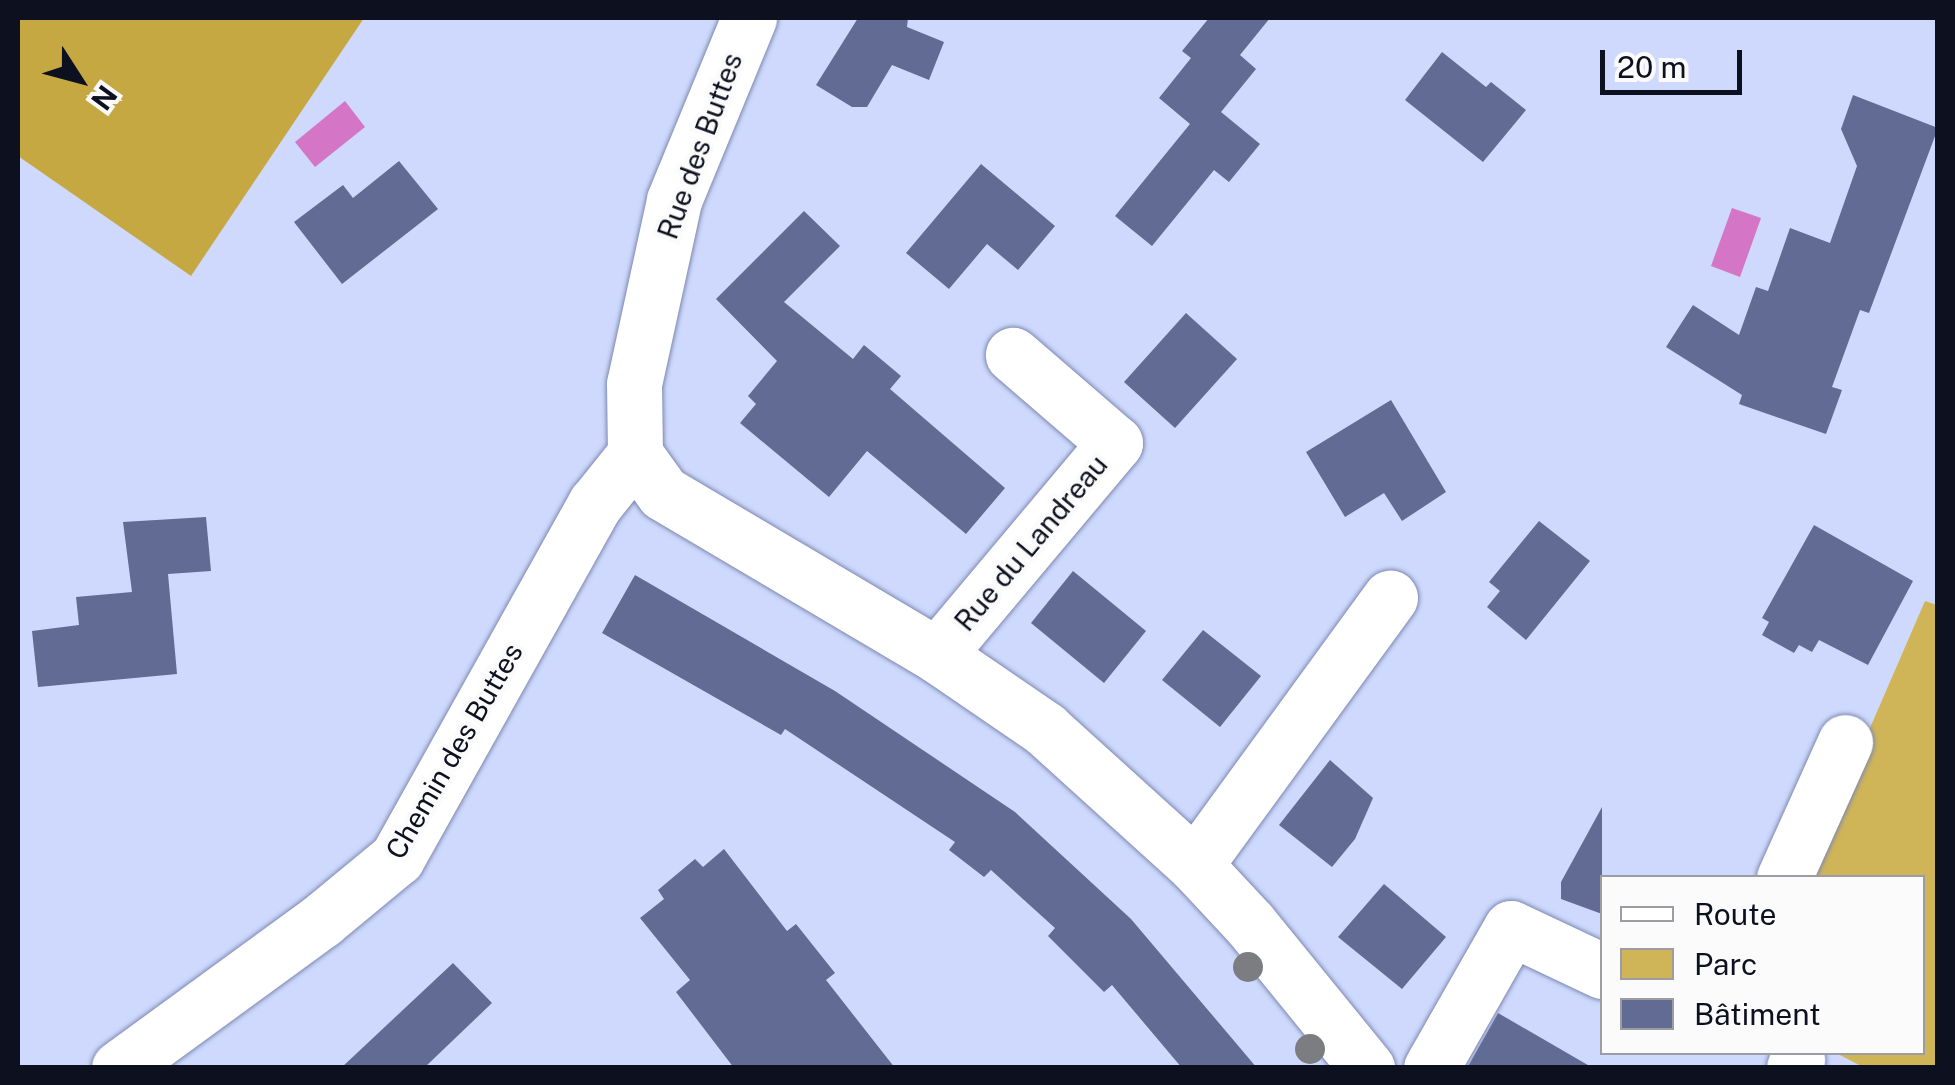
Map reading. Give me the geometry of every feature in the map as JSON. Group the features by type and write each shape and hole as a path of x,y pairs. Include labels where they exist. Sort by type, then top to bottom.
{"street":[{"name":"Rue des Buttes","path":"635,454 634,384 674,200 749,18"},
{"name":"Rue du Landreau","path":"937,655 1115,443 1013,356"},
{"name":"Rue du Landreau","path":"635,454 663,492 937,655 1045,729 1194,865 1250,924 1367,1068"},
{"name":"Chemin des Buttes","path":"119,1068 322,920 397,858 595,504 635,454"},
{"path":"1194,865 1390,598"},
{"path":"1785,875 1845,742"},
{"path":"1431,1068 1512,928 1600,970"}],"green space":[{"path":"1925,601 1937,605 1937,1067 1863,1067 1840,1055 1925,1055 1925,875 1806,875"}],"shaded area":[{"path":"18,18 364,18 191,276 18,156"},
{"path":"345,101 365,127 315,167 295,142"},
{"path":"1732,208 1761,218 1740,277 1711,266"}],"building":[{"path":"858,18 908,18 907,27 944,42 929,80 892,65 867,107 852,107 816,85"},
{"path":"1209,18 1270,18 1240,55 1256,69 1221,112 1260,144 1229,182 1214,170 1152,246 1115,216 1190,124 1159,98 1191,58 1182,51"},
{"path":"1442,52 1486,87 1491,82 1526,110 1483,162 1405,100"},
{"path":"1853,95 1938,128 1869,313 1860,310 1832,387 1842,390 1826,434 1739,404 1742,395 1666,347 1693,305 1739,335 1756,287 1768,291 1790,228 1830,243 1857,166 1841,129"},
{"path":"399,161 438,209 342,284 294,222 343,185 353,198"},
{"path":"981,164 1055,226 1018,270 987,244 949,289 906,253"},
{"path":"804,211 840,246 784,302 853,359 864,345 901,376 890,389 1005,488 966,534 867,451 829,497 740,423 756,404 748,396 777,361 716,299"},
{"path":"1186,313 1237,359 1175,428 1124,382"},
{"path":"1391,400 1446,492 1402,521 1384,493 1345,517 1306,452"},
{"path":"206,517 211,571 168,574 177,674 38,687 32,631 79,625 76,597 132,592 123,522"},
{"path":"1539,521 1590,561 1526,640 1487,607 1500,591 1489,582"},
{"path":"1814,525 1913,581 1868,665 1819,640 1812,652 1799,645 1794,653 1762,635 1769,622 1762,618"},
{"path":"1073,571 1146,631 1104,683 1031,623"},
{"path":"635,575 835,691 1015,812 1131,919 1257,1068 1182,1068 1112,985 1104,992 1048,936 1055,928 991,870 984,877 949,850 955,842 785,729 781,735 602,633"},
{"path":"1203,630 1261,676 1220,727 1162,680"},
{"path":"1330,760 1373,798 1355,839 1332,867 1279,825"},
{"path":"1602,807 1600,913 1561,899 1561,882"},
{"path":"724,849 787,931 796,924 835,973 826,980 895,1068 734,1068 676,992 690,980 640,918 664,899 658,890 695,859 703,867"},
{"path":"1384,884 1446,937 1402,989 1338,937"},
{"path":"453,963 492,1003 424,1068 341,1068"},
{"path":"1498,1013 1593,1068 1467,1068"}]}
